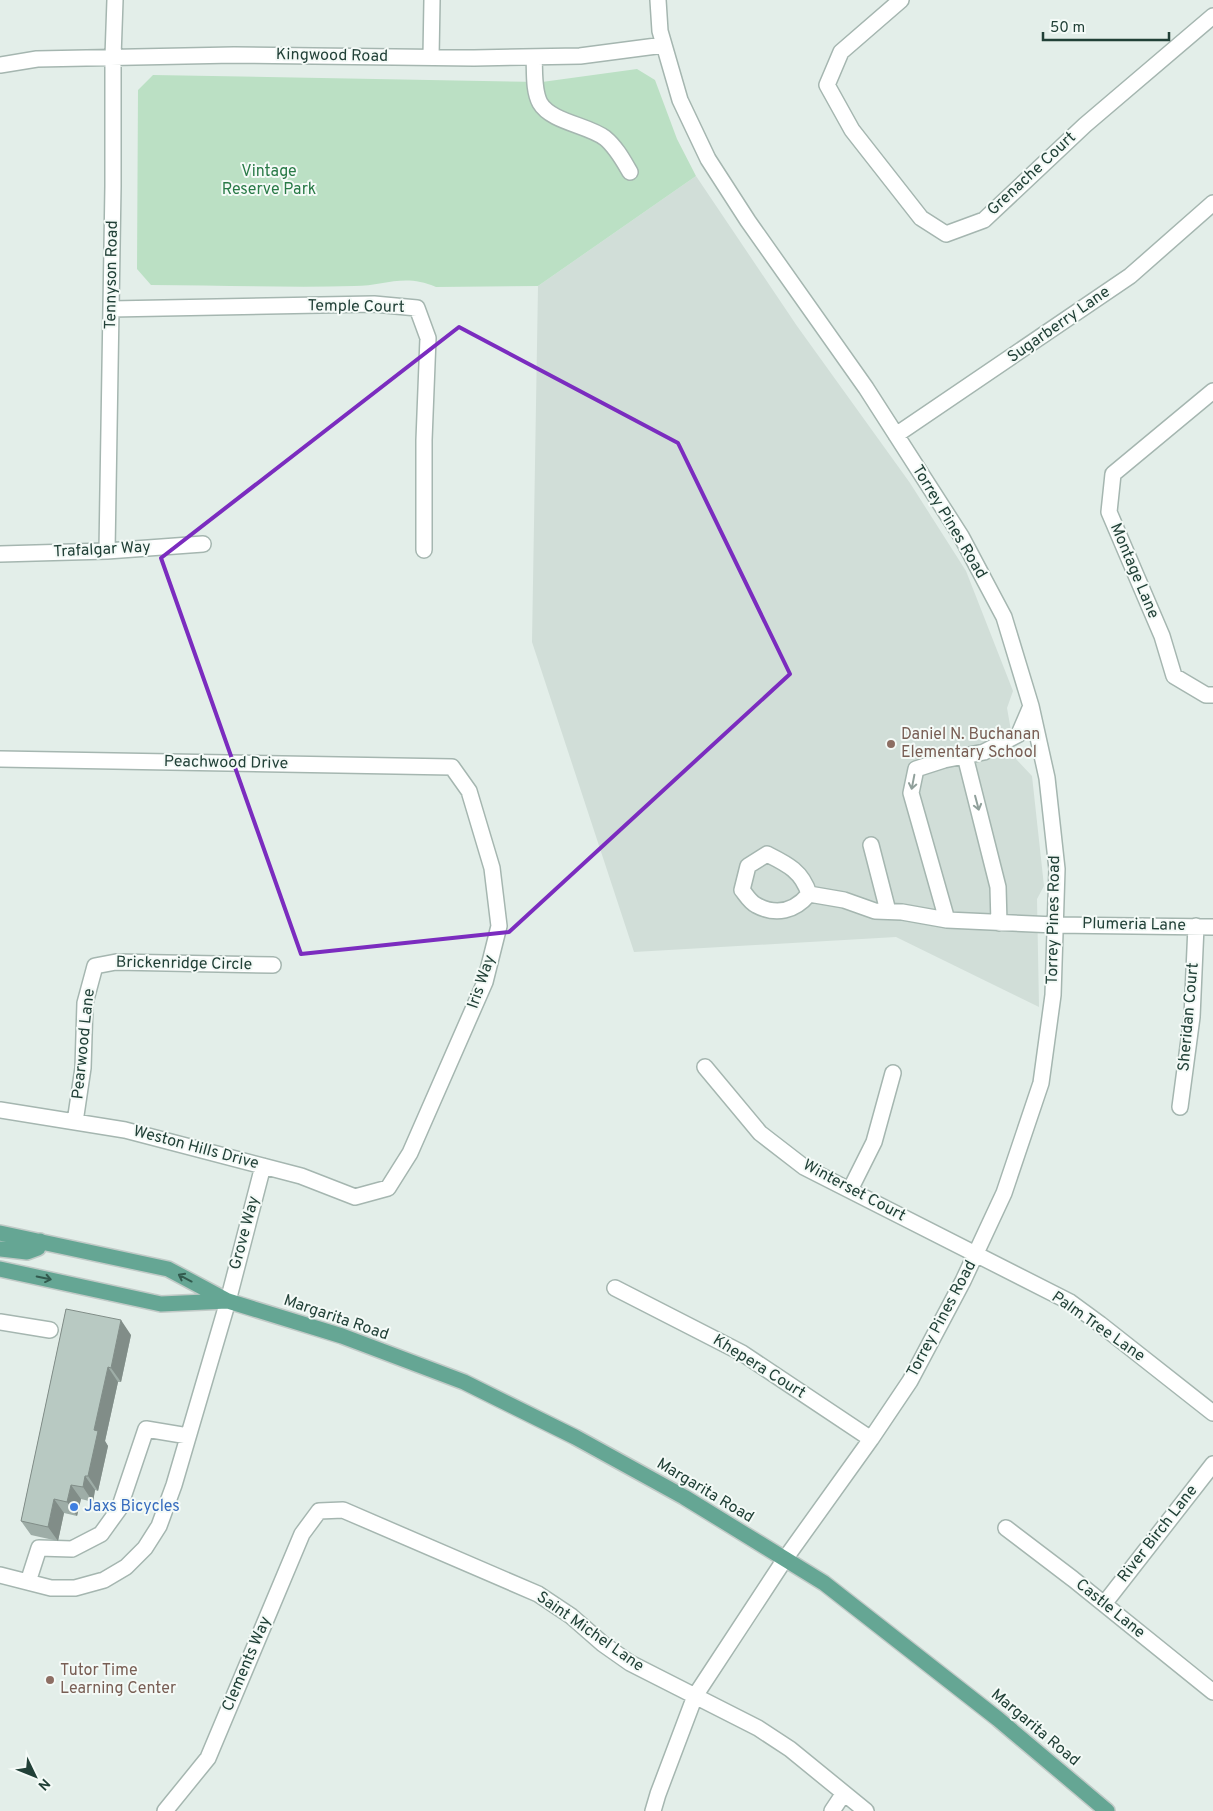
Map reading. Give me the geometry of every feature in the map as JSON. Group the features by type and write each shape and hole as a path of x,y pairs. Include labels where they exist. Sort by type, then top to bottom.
{"main road":[{"name":"Margarita Road","path":"0,1233 168,1269 228,1300 342,1336 464,1382 576,1437 684,1497 824,1583 998,1719 1107,1811"},
{"path":"0,1249 27,1252 38,1248 40,1241"},
{"name":"Margarita Road","path":"0,1269 161,1304 228,1300"}],"street":[{"name":"Tennyson Road","path":"108,551 115,0"},
{"path":"432,0 432,57"},
{"name":"Torrey Pines Road","path":"653,1811 695,1696 785,1559 910,1381 963,1281 1004,1193 1041,1083 1053,995 1057,869 1047,778 1031,706 1004,617 961,536 896,435 708,159 680,100 660,31 658,0"},
{"name":"Grenache Court","path":"901,0 840,52 827,85 852,130 921,218 946,234 984,220 1085,125 1213,16"},
{"name":"Kingwood Road","path":"0,65 37,59 234,55 580,56 664,45"},
{"path":"534,57 536,94 541,104 548,112 603,137 613,145 630,172"},
{"name":"Sugarberry Lane","path":"896,435 1130,276 1213,202"},
{"name":"Temple Court","path":"111,309 374,304 416,308 428,338 424,440 424,550"},
{"name":"Montage Lane","path":"1213,391 1113,474 1110,512 1162,636 1174,676 1206,695 1213,695"},
{"name":"Trafalgar Way","path":"0,554 108,551 203,544"},
{"path":"947,920 911,793 916,769 944,760 984,752 1019,734 1031,706"},
{"path":"965,756 998,887 999,922"},
{"name":"Peachwood Drive","path":"0,759 452,767"},
{"name":"Iris Way","path":"388,1188 410,1153 485,982 499,926 492,868 470,791 452,767"},
{"path":"871,845 888,911"},
{"name":"Plumeria Lane","path":"809,894 844,900 875,911 902,912 947,920 1056,925 1213,927"},
{"name":"Sheridan Court","path":"1180,1107 1192,1017 1196,926"},
{"name":"Brickenridge Circle","path":"95,966 116,962 273,965"},
{"name":"Pearwood Lane","path":"75,1122 83,1068 85,1003 95,966"},
{"name":"Winterset Court","path":"705,1067 760,1133 804,1167 976,1254"},
{"path":"850,1190 874,1142 893,1072"},
{"name":"Weston Hills Drive","path":"0,1110 125,1130 301,1176 355,1197 388,1188"},
{"name":"Grove Way","path":"0,1575 51,1588 75,1588 104,1580 126,1567 145,1548 160,1526 228,1300 263,1166"},
{"name":"Palm Tree Lane","path":"976,1254 1070,1302 1213,1413"},
{"name":"Khepera Court","path":"615,1288 742,1353 871,1439"},
{"path":"0,1322 50,1330"},
{"path":"28,1582 39,1548 72,1549 101,1534 119,1509 146,1429 188,1436"},
{"name":"River Birch Lane","path":"1104,1604 1213,1464"},
{"name":"Saint Michel Lane","path":"319,1511 343,1510 538,1594 571,1616 603,1644 630,1663 758,1728 790,1749 866,1811"},
{"name":"Clements Way","path":"165,1811 208,1758 302,1534 319,1511"},
{"name":"Castle Lane","path":"1006,1528 1213,1692"},
{"path":"832,1811 844,1793"}],"highlighted area":[{"path":"459,327 678,443 790,674 509,932 301,954 161,558"}],"shaded area":[{"path":"696,176 797,326 910,483 966,571 1013,691 1007,708 1016,759 1032,776 1044,886 1037,899 1039,1007 896,937 634,952 532,642 538,286"}],"green space":[{"name":"Vintage Reserve Park","path":"637,69 655,80 677,139 696,176 538,286 436,287 414,281 329,287 151,285 137,269 138,90 153,75 542,82"}],"building":[{"path":"66,1309 121,1320 111,1368 108,1367 94,1430 98,1431 88,1476 85,1476 83,1487 71,1485 67,1502 54,1499 48,1527 21,1521"}],"place":[{"name":"Daniel N. Buchanan Elementary School","path":"891,744"},
{"name":"Jaxs Bicycles","path":"74,1507"},
{"name":"Tutor Time Learning Center","path":"50,1680"}]}
